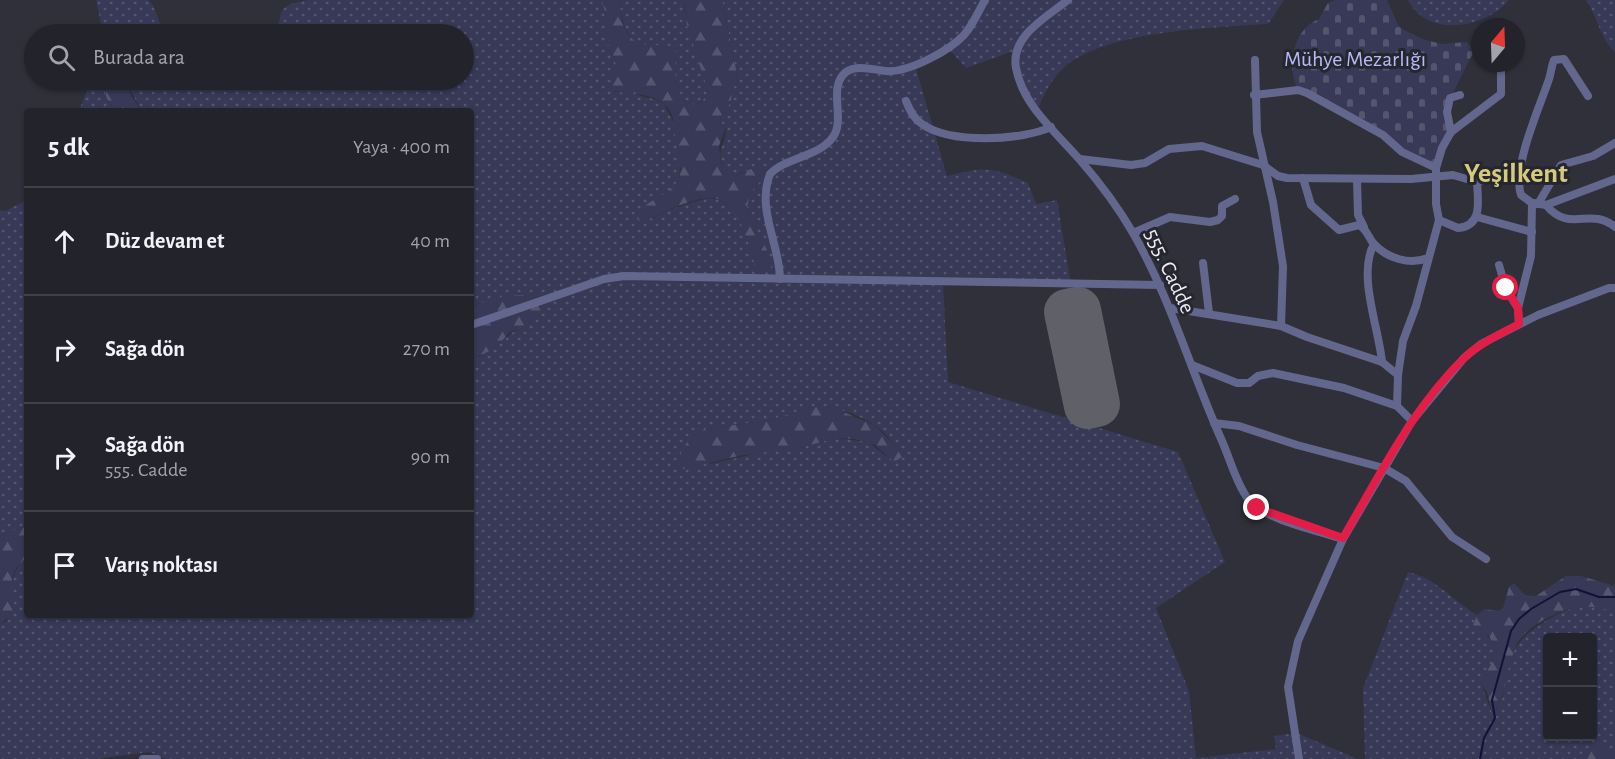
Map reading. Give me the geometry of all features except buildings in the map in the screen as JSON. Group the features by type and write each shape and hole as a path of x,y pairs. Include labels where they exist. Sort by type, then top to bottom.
{"street":[{"path":"780,279 769,230 766,190 770,174 823,147 832,138 837,128 840,80 846,72 861,68 889,72 928,59 963,36 985,0"},
{"name":"555. Cadde","path":"1068,0 1032,28 1022,40 1016,55 1016,67 1022,86 1051,127 1100,183 1133,232 1170,308 1214,423 1247,497 1257,508 1343,538"},
{"path":"1588,96 1564,59 1554,60 1547,86 1536,107 1518,177 1521,195 1565,220 1600,217 1615,227"},
{"path":"1255,60 1254,95 1263,165 1273,202 1283,266 1281,326"},
{"path":"1397,406 1398,375 1403,341 1416,306 1440,220 1436,204 1436,171 1442,148 1451,132 1501,94 1501,72"},
{"path":"1254,95 1298,90 1307,93 1383,135 1402,152 1436,171 1477,182 1503,176 1518,177"},
{"path":"1451,132 1448,104 1450,98 1461,95"},
{"path":"906,101 911,114 923,125 967,136 993,139 1019,137 1051,127"},
{"path":"1519,324 1518,308 1529,273 1532,232 1541,194 1561,165 1593,156 1615,143"},
{"path":"1080,159 1131,165 1145,163 1169,149 1202,146 1263,165 1278,176 1357,179 1411,178 1436,171"},
{"path":"1303,178 1311,205 1331,225 1342,231 1354,226 1364,227"},
{"path":"1357,179 1358,215 1374,244 1408,262 1428,258"},
{"path":"1539,204 1615,179"},
{"path":"1440,220 1451,227 1466,227 1477,216 1477,182"},
{"path":"1133,232 1170,217 1210,222 1218,220 1222,216 1222,206 1235,199"},
{"path":"1477,216 1532,232"},
{"path":"1374,244 1369,261 1368,298 1377,323 1382,362"},
{"path":"1203,263 1209,313"},
{"path":"1499,265 1506,288 1518,308"},
{"path":"474,324 604,279 624,276 1160,285"},
{"path":"1299,759 1289,696 1289,674 1298,641 1343,538 1412,421 1464,358 1481,344 1519,324 1612,288 1615,280"},
{"path":"1170,308 1281,326 1382,362 1398,375"},
{"path":"1192,365 1237,383 1249,383 1258,376 1273,373 1344,388 1397,406 1412,421"},
{"path":"1214,423 1239,426 1297,445 1384,468 1406,481 1452,537 1486,560"},
{"path":"142,759 158,759"}],"green space":[{"path":"96,0 148,0 153,5 160,24 101,24"},
{"path":"309,0 602,0 607,20 607,41 616,64 614,92 626,92 657,100 664,104 676,127 676,141 681,159 679,179 652,219 669,210 704,199 715,199 725,203 740,220 746,232 757,279 753,222 747,208 750,193 758,181 767,176 753,168 735,176 726,173 721,158 720,153 726,128 720,121 721,116 731,102 732,92 738,79 722,0 1284,0 1268,24 1163,33 1110,44 1086,53 1067,65 1057,75 1037,111 1028,98 1016,55 1011,52 966,68 948,48 915,65 947,176 980,170 997,171 1028,183 1036,204 1057,200 1071,284 943,282 948,382 1178,452 1225,562 1156,608 1189,691 1196,758 1276,749 1274,736 1297,733 1358,759 165,759 150,752 95,759 0,759 0,624 7,621 13,578 24,560 24,618 474,618 474,359 489,352 516,330 534,320 479,303 474,305 474,108 140,108 130,90 474,90 474,24 278,24 281,12 288,5","holes":["811,407 839,410 874,425 901,451 886,456 868,442 835,438 800,448 775,449 710,464 705,429 770,420"]},
{"path":"602,0 619,0 623,24 635,41 676,48 675,81 683,100 694,105 702,102 708,91 687,26 684,0 722,0 738,79 732,92 731,102 721,116 720,121 726,127 719,146 721,163 727,173 736,176 753,168 767,168 769,172 750,193 747,208 772,261 770,279 757,279 753,257 744,231 738,218 722,201 712,198 700,199 647,220 637,219 642,208 669,190 678,181 681,170 680,159 673,118 664,104 645,95 611,90 610,84 616,64 607,41 607,20"},
{"path":"619,0 684,0 688,24 708,82 708,92 701,102 694,105 683,100 674,74 676,59 641,45 629,35"},
{"name":"Mühye Mezarlığı","path":"1335,0 1387,0 1398,25 1404,30 1425,40 1442,44 1467,42 1471,47 1471,57 1448,103 1450,122 1436,168 1402,152 1390,141 1298,90 1293,70 1294,49 1303,31 1319,19 1328,3"},
{"path":"1408,0 1509,0 1485,18 1471,18 1471,23 1456,25 1428,20 1417,12"},
{"path":"1586,0 1615,0 1615,52 1605,40"},
{"path":"87,90 105,90 106,97 114,108 80,108"},
{"path":"105,90 129,90 140,108 114,108 106,97"},
{"path":"24,202 24,527 0,536 0,210 5,211"},
{"path":"508,295 558,295 550,306 534,320 509,333 496,348 474,359 474,305"},
{"path":"830,406 874,425 902,452 902,457 894,462 875,445 855,439 835,438 800,448 743,455 679,470 681,453 689,439 705,429 770,420 811,407"},
{"path":"24,527 24,560 12,578 13,614 0,624 0,536"},
{"path":"1408,572 1436,584 1477,615 1473,625 1493,643 1495,648 1494,660 1482,686 1492,713 1498,710 1508,667 1516,647 1530,632 1558,614 1577,607 1592,606 1615,611 1615,759 1365,759 1363,688"},
{"path":"1566,576 1581,576 1615,586 1615,611 1597,607 1578,607 1542,620 1526,632 1516,646 1499,705 1496,713 1492,713 1487,692 1482,686 1494,657 1493,644 1489,636 1476,632 1473,625 1477,615 1484,609 1498,611 1503,608 1509,587 1514,583 1525,595 1536,596"},
{"path":"1599,744 1605,746 1615,759 1576,759 1583,752"}],"waterway":[{"path":"1480,759 1484,738 1495,718 1492,700 1511,631 1519,619 1560,592 1576,589 1599,597 1615,597"}],"runway":[{"path":"1078,310 1097,404 1087,406 1067,312 1078,310"}],"district":[{"name":"Yeşilkent","path":"1516,174"}],"route":[{"path":"1257,508 1343,538 1412,421 1440,385 1464,358 1481,344 1519,324 1518,308 1506,288"}]}
